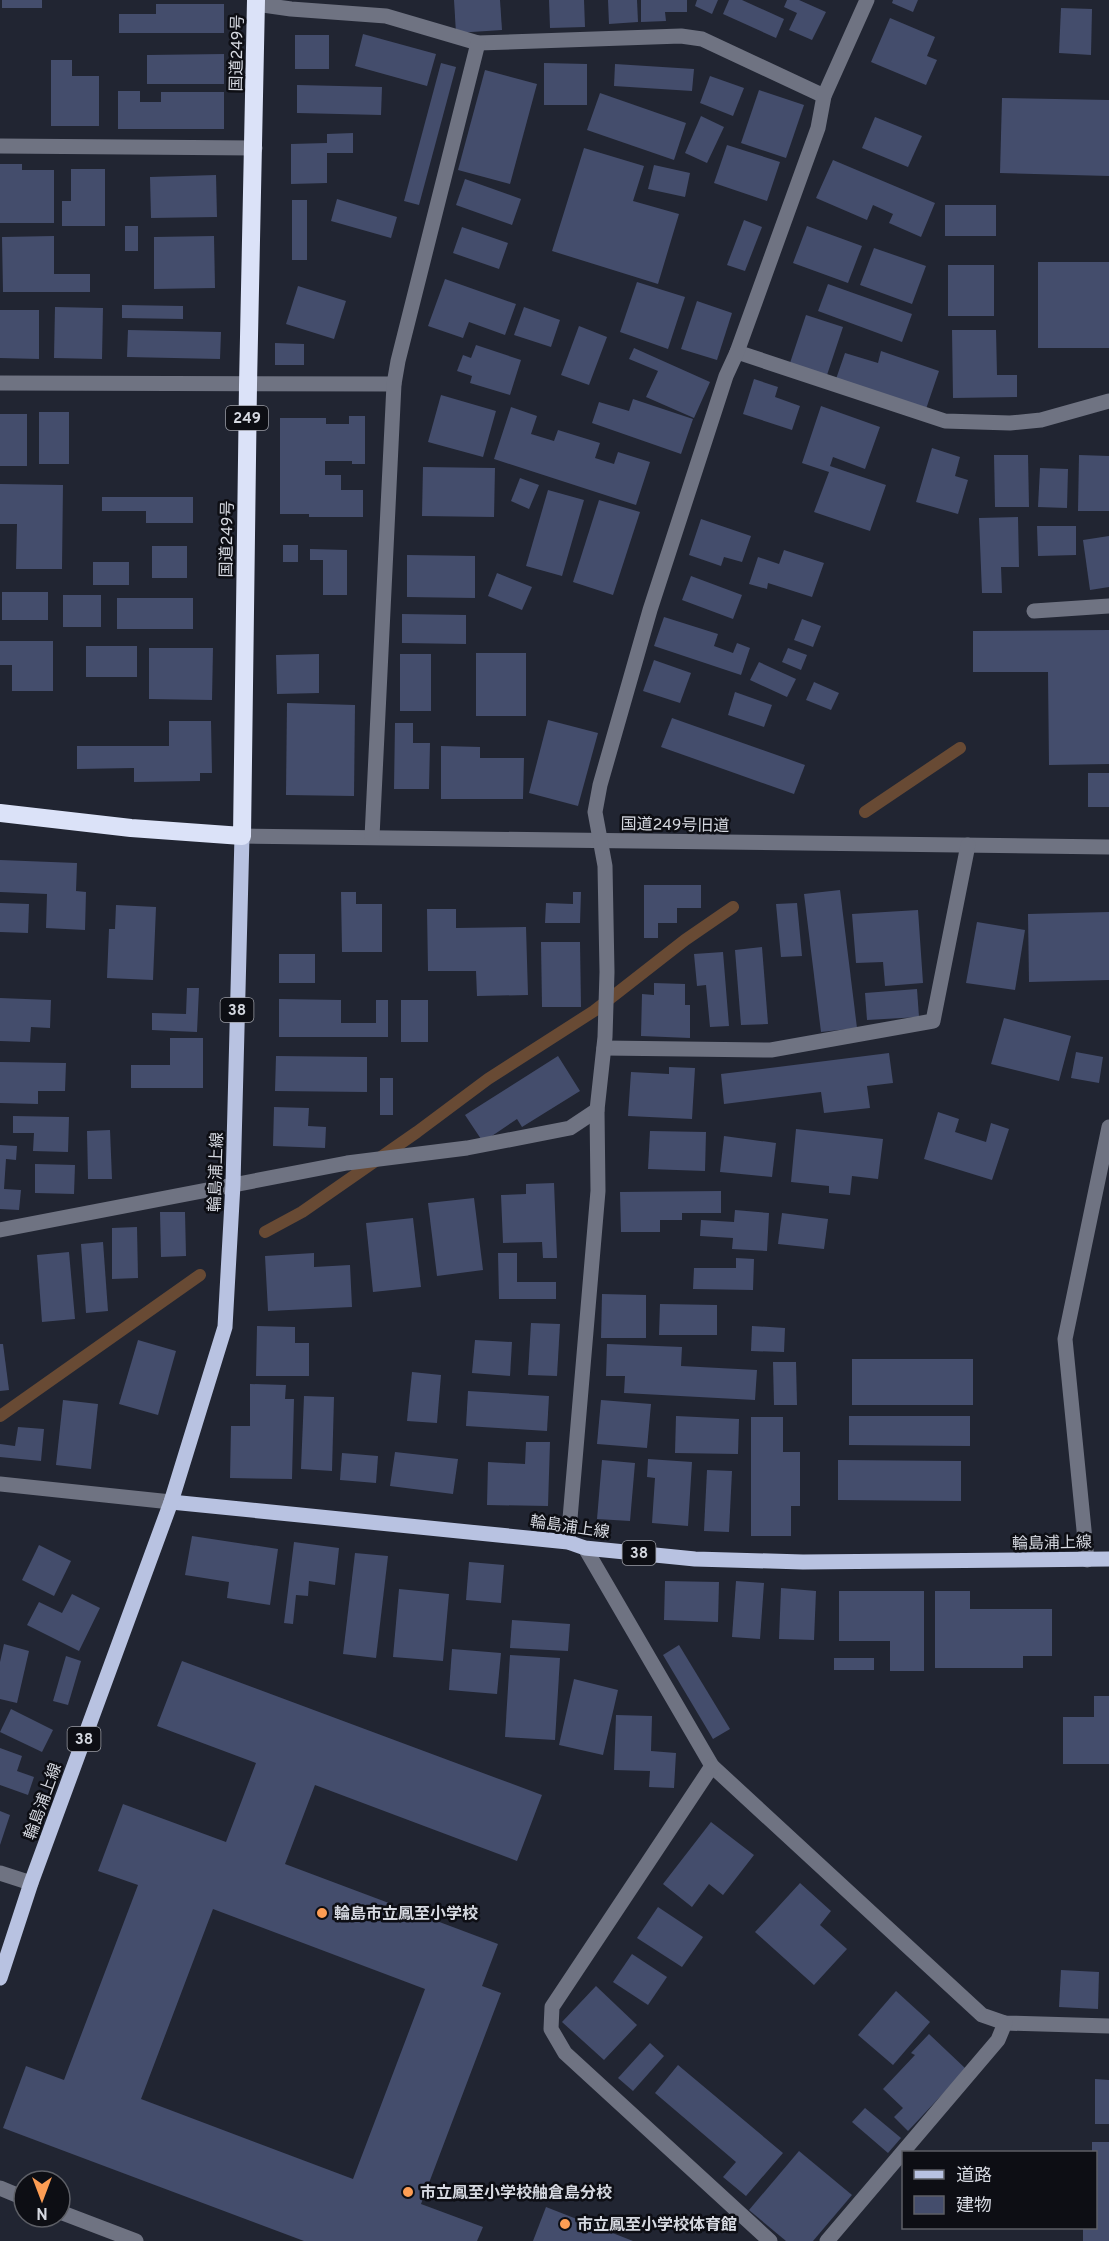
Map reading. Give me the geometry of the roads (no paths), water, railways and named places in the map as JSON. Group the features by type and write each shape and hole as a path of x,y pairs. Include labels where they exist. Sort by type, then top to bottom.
{"highway":[{"name":"国道249号","path":"242,836 256,2"},
{"path":"0,813 131,828 242,836"}],"main road":[{"name":"輪島浦上線","path":"0,1978 31,1883 171,1502 225,1327 233,1184 242,836"},
{"name":"輪島浦上線","path":"171,1502 568,1542 585,1548 695,1559 771,1561 1109,1559"}],"street":[{"path":"568,1542 598,1191 597,1110 604,1042 607,972 605,866 595,812 600,785 650,610 726,376 737,352 818,128 824,96 867,0"},
{"path":"256,2 291,9 386,16 478,43 681,36 702,39 824,96"},
{"path":"372,837 394,384 478,43"},
{"path":"0,146 255,148"},
{"path":"737,352 945,421 1010,423 1041,420 1109,401"},
{"path":"0,383 394,384"},
{"path":"1034,611 1109,606"},
{"name":"国道249号旧道","path":"242,836 1109,847"},
{"path":"604,1042 771,1050 933,1021 968,845"},
{"path":"0,1230 347,1162 467,1148 570,1128 597,1110"},
{"path":"1087,1560 1065,1339 1109,1127"},
{"path":"0,1484 171,1502"},
{"path":"585,1548 712,1766 982,2015 1005,2023 1109,2026"},
{"path":"712,1766 552,2007 551,2029 565,2053 770,2241"},
{"path":"0,1873 31,1883"},
{"path":"904,2151 998,2040 1005,2023"},
{"path":"827,2241 902,2153"},
{"path":"72,2217 136,2241"}],"waterway":[{"path":"865,812 960,748"},
{"path":"265,1232 302,1212 417,1132 488,1079 594,1011 685,940 733,907"},
{"path":"0,1416 200,1275"}],"place":[{"name":"輪島市立鳳至小学校","path":"322,1913"},
{"name":"市立鳳至小学校舳倉島分校","path":"408,2192"},
{"name":"市立鳳至小学校体育館","path":"565,2224"}]}
